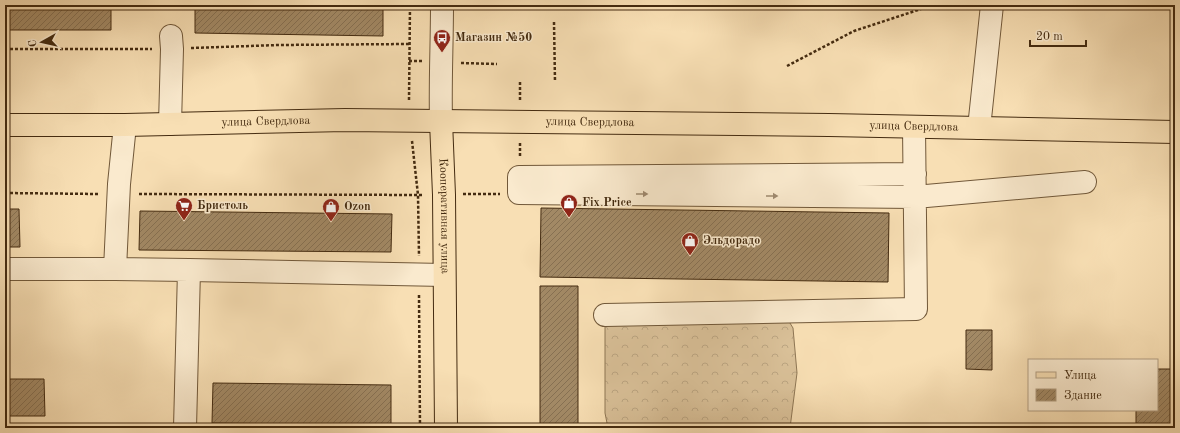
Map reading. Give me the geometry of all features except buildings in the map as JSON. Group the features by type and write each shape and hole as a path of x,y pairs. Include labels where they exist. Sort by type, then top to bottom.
{"main road":[{"name":"улица Свердлова","path":"5,125 126,126 344,120 914,127 1175,132"},
{"name":"Кооперативная улица","path":"441,121 444,195 446,428"}],"street":[{"name":"Кооперативная улица","path":"441,121 440,62 442,53 442,5"},
{"path":"979,128 992,5"},
{"path":"170,124 171,42"},
{"path":"115,269 119,194 126,126"},
{"path":"605,315 916,309 914,127"},
{"path":"915,174 519,177 519,193 915,197 1085,182"},
{"path":"5,269 189,270 444,275"},
{"path":"185,428 189,270"}],"path":[{"path":"410,5 409,121 418,195 420,428"},
{"path":"787,66 854,31 930,5"},
{"path":"554,22 554,82"},
{"path":"5,49 171,42 279,45 409,44"},
{"path":"440,62 497,64"},
{"path":"5,193 444,195 519,193"}],"green space":[{"path":"785,315 793,328 797,373 790,428 608,428 605,413 605,321"}],"place":[{"name":"Магазин №50","path":"442,53"},
{"name":"Fix Price","path":"569,218"},
{"name":"Бристоль","path":"184,221"},
{"name":"Ozon","path":"331,222"},
{"name":"Эльдорадо","path":"690,256"}]}
